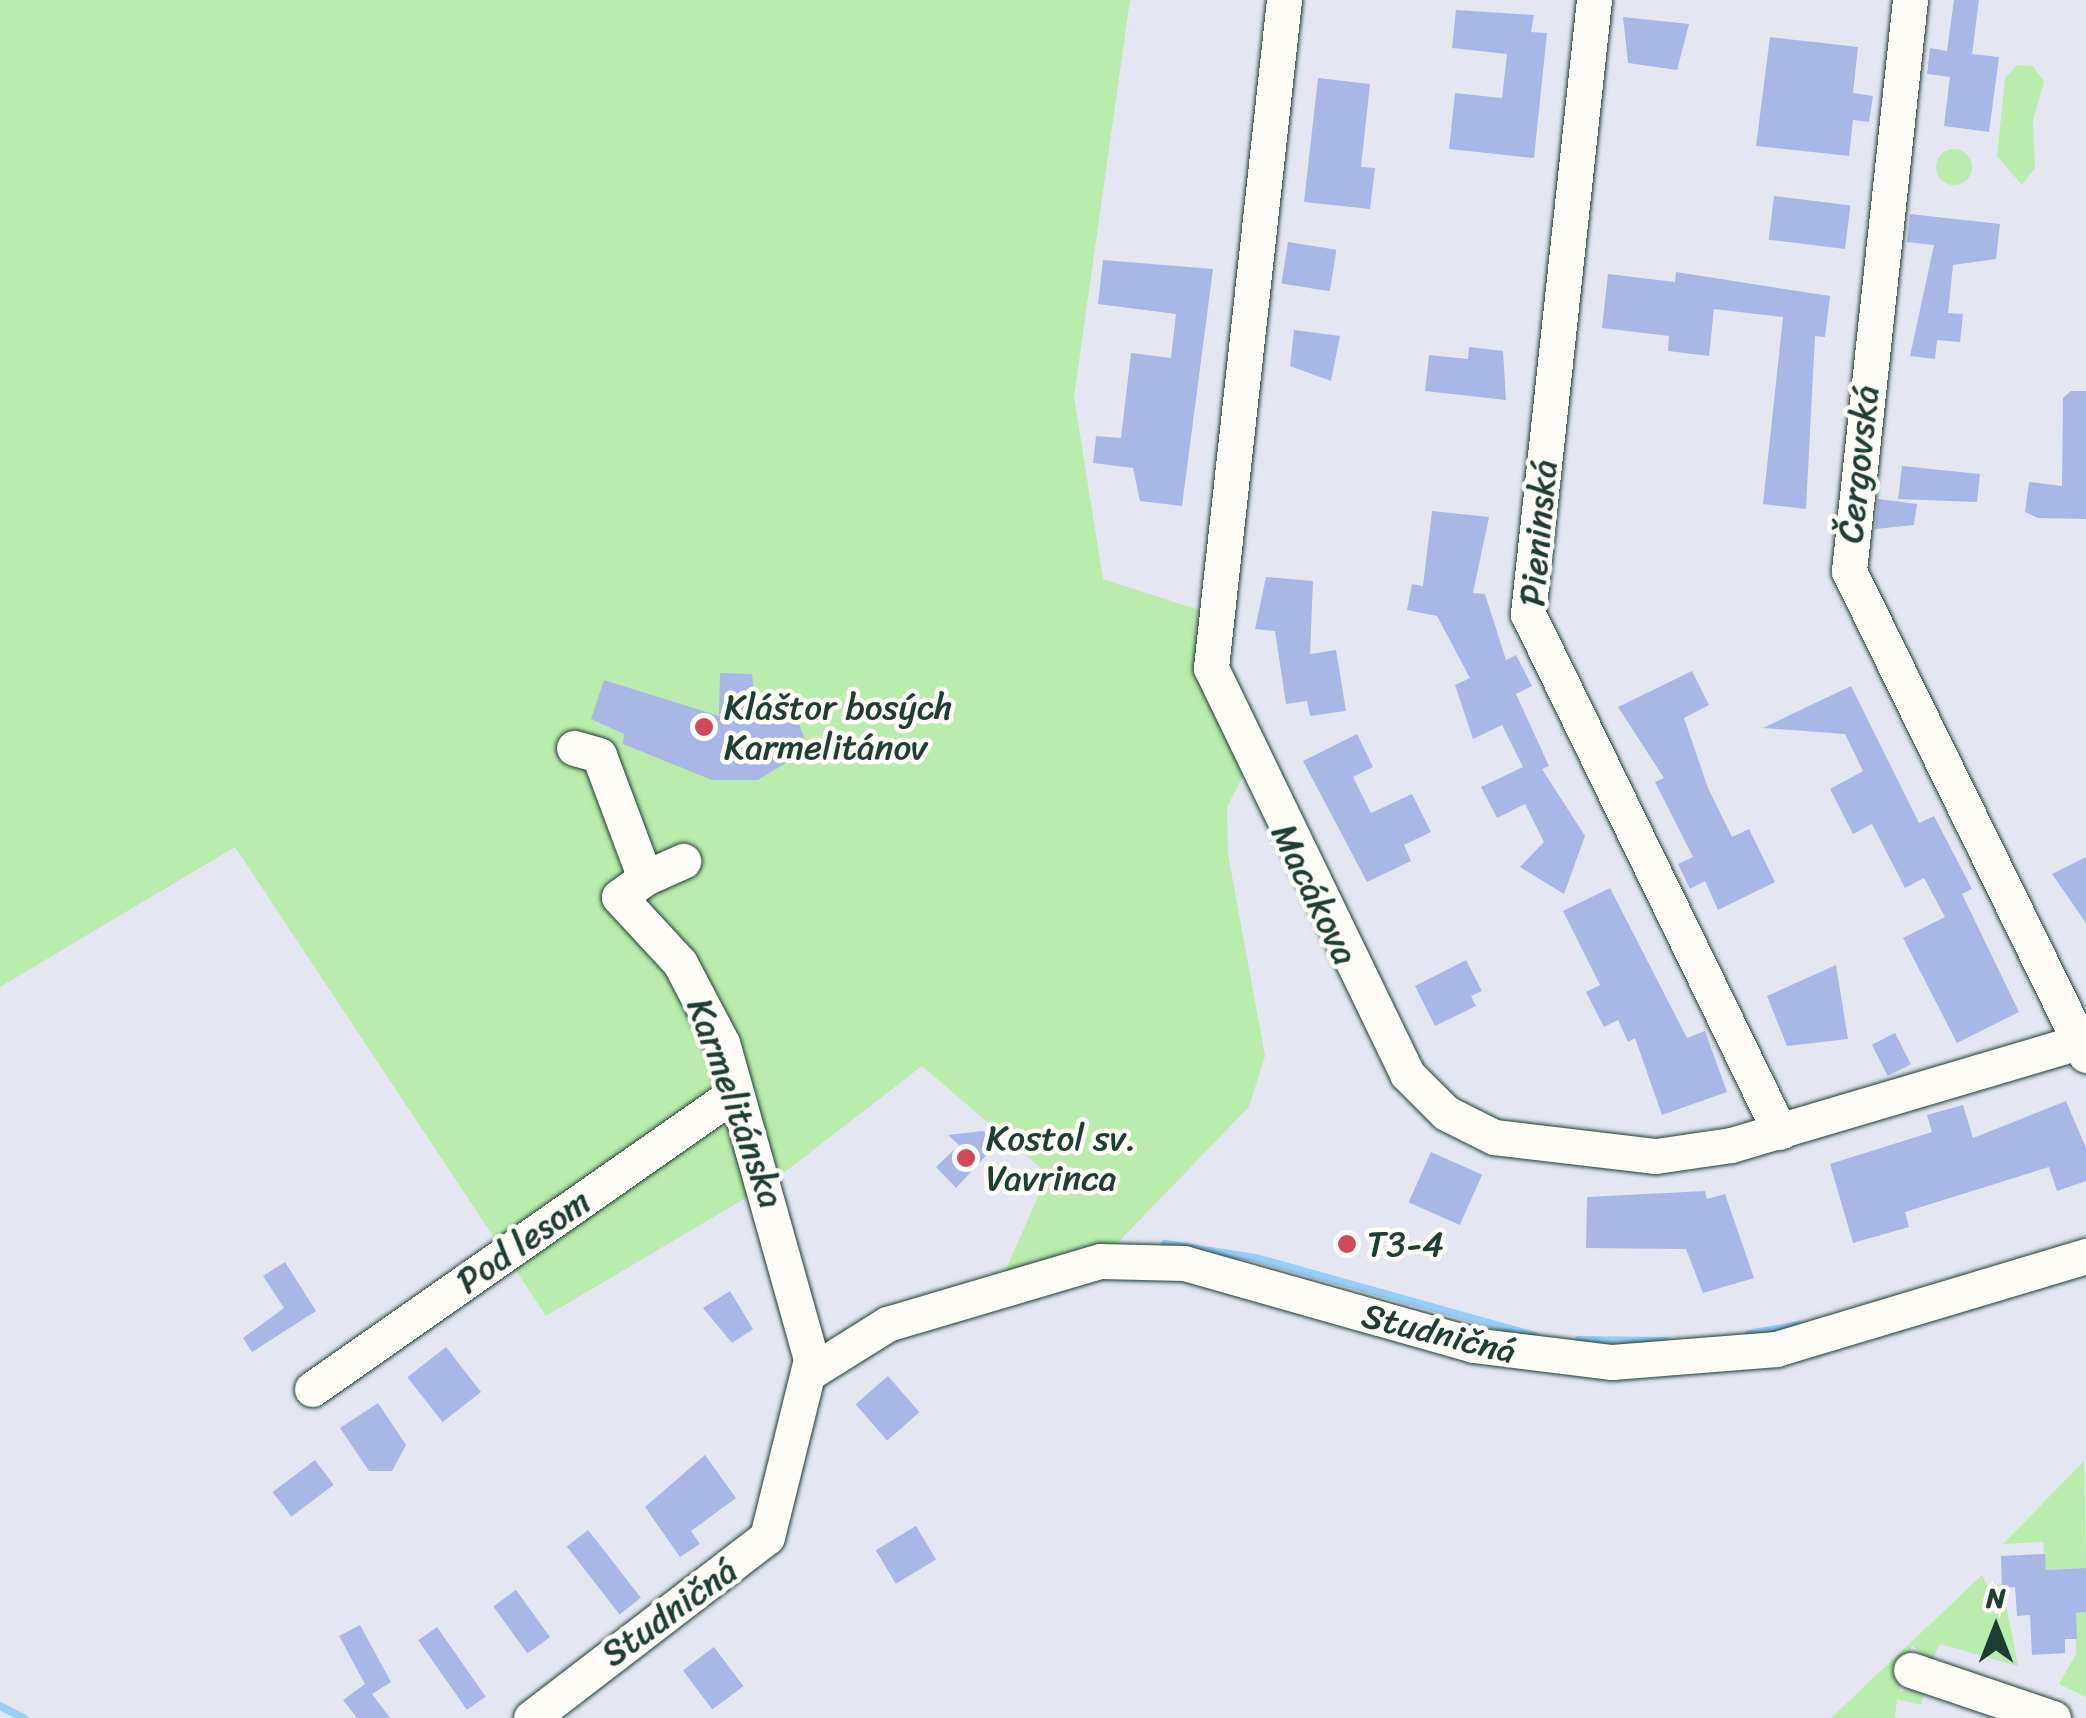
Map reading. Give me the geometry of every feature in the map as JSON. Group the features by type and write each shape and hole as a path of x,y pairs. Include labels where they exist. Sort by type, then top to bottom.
{"street":[{"name":"Macákova","path":"1284,0 1211,642 1214,688 1383,1031 1424,1096 1494,1137 1572,1153 1656,1156 1780,1132 2084,1046"},
{"name":"Pieninská","path":"1594,0 1528,614 1780,1132"},
{"name":"Čergovská","path":"1910,0 1849,571 2084,1046"},
{"path":"574,748 599,755 644,878 683,861"},
{"name":"Karmelitánska","path":"644,878 620,896 701,996 795,1282"},
{"name":"Pod lesom","path":"312,1389 735,1093"},
{"name":"Studničná","path":"809,1374 888,1324 1100,1261 1184,1262 1473,1345 1631,1362 1776,1349 2086,1256"},
{"name":"Studničná","path":"531,1718 768,1538 809,1374 795,1282"},
{"path":"1911,1670 2054,1718"}],"green space":[{"path":"0,0 1130,0 1074,397 1103,579 1215,615 1250,762 1227,807 1228,854 1265,1056 1249,1107 1100,1261 997,1289 1048,1174 922,1066 768,1185 546,1316 235,847 0,987"},
{"path":"2017,65 2033,66 2044,82 2033,120 2035,168 2022,185 1997,156 2005,78"},
{"path":"1954,149 1967,154 1972,167 1967,180 1954,185 1941,180 1936,167 1941,154"},
{"path":"2084,1461 2086,1568 2046,1570 2043,1542 2003,1544"},
{"path":"1982,1575 1990,1589 2002,1583 2018,1666 1940,1644 1931,1662 1912,1645 1899,1691 1925,1689 1921,1705 1897,1699 1895,1718 1831,1718"},
{"path":"2086,1612 2086,1697 2059,1684 2076,1654 2076,1613"}],"building":[{"path":"1954,0 1979,0 1972,54 1999,57 1989,132 1944,126 1950,77 1927,74 1930,48 1947,51"},
{"path":"1456,10 1534,15 1531,32 1547,33 1534,158 1449,149 1455,93 1502,98 1507,54 1452,48"},
{"path":"1623,17 1689,24 1677,70 1628,63"},
{"path":"1770,37 1858,47 1853,93 1873,96 1869,122 1853,120 1849,156 1756,146"},
{"path":"1318,78 1370,84 1361,167 1375,168 1370,209 1304,202"},
{"path":"1774,196 1850,205 1845,249 1769,240"},
{"path":"1910,214 2000,224 1996,259 1953,265 1948,313 1963,314 1960,342 1937,340 1935,359 1910,356 1934,245 1907,242"},
{"path":"1288,242 1336,250 1330,291 1281,283"},
{"path":"1103,260 1213,269 1182,506 1140,501 1133,468 1093,463 1096,436 1121,438 1131,353 1171,358 1176,314 1098,304"},
{"path":"1676,272 1830,296 1825,337 1815,336 1806,509 1763,504 1783,317 1714,309 1709,356 1668,351 1669,336 1602,328 1608,274 1675,282"},
{"path":"1294,330 1340,336 1331,381 1290,366"},
{"path":"1469,347 1503,351 1506,400 1425,391 1429,355 1468,359"},
{"path":"2071,391 2086,391 2086,519 2038,518 2025,512 2029,482 2062,486 2063,398"},
{"path":"1902,466 1980,474 1977,502 1898,499"},
{"path":"1878,499 1917,504 1914,525 1875,529"},
{"path":"1432,511 1489,517 1473,593 1485,594 1506,660 1516,655 1532,686 1516,694 1549,766 1542,769 1585,836 1564,894 1520,867 1544,842 1525,804 1497,818 1481,787 1523,767 1502,725 1473,739 1455,685 1470,678 1437,616 1407,610 1412,584 1423,586"},
{"path":"1266,577 1313,581 1310,654 1336,650 1346,711 1310,716 1307,701 1286,704 1275,631 1255,629"},
{"path":"1692,671 1709,705 1684,718 1708,788 1732,837 1749,829 1775,882 1718,910 1705,881 1690,889 1678,864 1693,857 1655,782 1664,778 1618,707"},
{"name":"Kláštor bosých Karmelitánov","path":"720,673 752,674 756,712 790,702 809,749 758,780 712,780 623,744 624,734 591,719 604,680 719,716"},
{"path":"1851,686 1919,823 1934,816 1972,889 1962,894 2019,1012 1957,1043 1903,938 1945,917 1924,878 1905,888 1872,824 1853,834 1830,789 1863,771 1845,734 1763,728"},
{"path":"1357,734 1373,767 1353,777 1371,813 1412,794 1431,832 1404,845 1411,861 1367,882 1303,761"},
{"path":"2086,857 2086,923 2052,874"},
{"path":"1610,888 1687,1038 1705,1031 1727,1092 1662,1115 1635,1038 1628,1042 1618,1020 1604,1027 1586,992 1600,985 1563,911"},
{"path":"1466,960 1482,991 1471,996 1476,1006 1435,1026 1415,986"},
{"path":"1836,965 1848,1039 1787,1046 1767,996"},
{"path":"1895,1033 1911,1064 1888,1076 1872,1045"},
{"path":"2066,1101 2086,1148 2086,1181 2057,1191 2049,1167 1905,1212 1909,1227 1853,1243 1830,1164 1932,1132 1927,1115 1963,1105 1973,1138"},
{"name":"Kostol sv. Vavrinca","path":"983,1131 996,1145 956,1188 936,1167 959,1145 948,1135"},
{"path":"1431,1152 1482,1175 1460,1225 1409,1202"},
{"path":"1705,1191 1707,1199 1725,1194 1754,1278 1703,1293 1686,1249 1586,1248 1587,1197"},
{"path":"285,1262 316,1311 252,1352 243,1338 284,1308 263,1276"},
{"path":"730,1291 753,1329 732,1343 703,1308"},
{"path":"446,1347 481,1392 442,1422 407,1377"},
{"path":"888,1376 919,1412 887,1440 856,1404"},
{"path":"378,1403 406,1445 392,1471 369,1471 340,1428"},
{"path":"705,1455 736,1498 691,1531 700,1544 680,1557 645,1507"},
{"path":"315,1460 334,1485 291,1517 273,1492"},
{"path":"916,1526 936,1559 896,1584 876,1550"},
{"path":"588,1530 641,1598 620,1614 567,1547"},
{"path":"2045,1554 2046,1570 2086,1568 2086,1612 2076,1613 2077,1639 2065,1639 2065,1653 2032,1655 2030,1615 2017,1616 2015,1587 2002,1588 2001,1556"},
{"path":"516,1590 550,1637 527,1653 493,1606"},
{"path":"360,1625 391,1682 372,1694 390,1718 357,1718 343,1700 365,1684 339,1636"},
{"path":"437,1627 486,1697 467,1710 418,1640"},
{"path":"714,1647 743,1686 712,1710 683,1670"}],"waterway":[{"path":"1165,1244 1256,1258 1535,1336"},
{"path":"1749,1334 1799,1325"},
{"path":"1579,1340 1665,1341"},
{"path":"0,1706 24,1718"}],"place":[{"name":"Kláštor bosých Karmelitánov","path":"704,727"},
{"name":"Kostol sv. Vavrinca","path":"966,1158"},
{"name":"T3-4","path":"1347,1244"}]}
